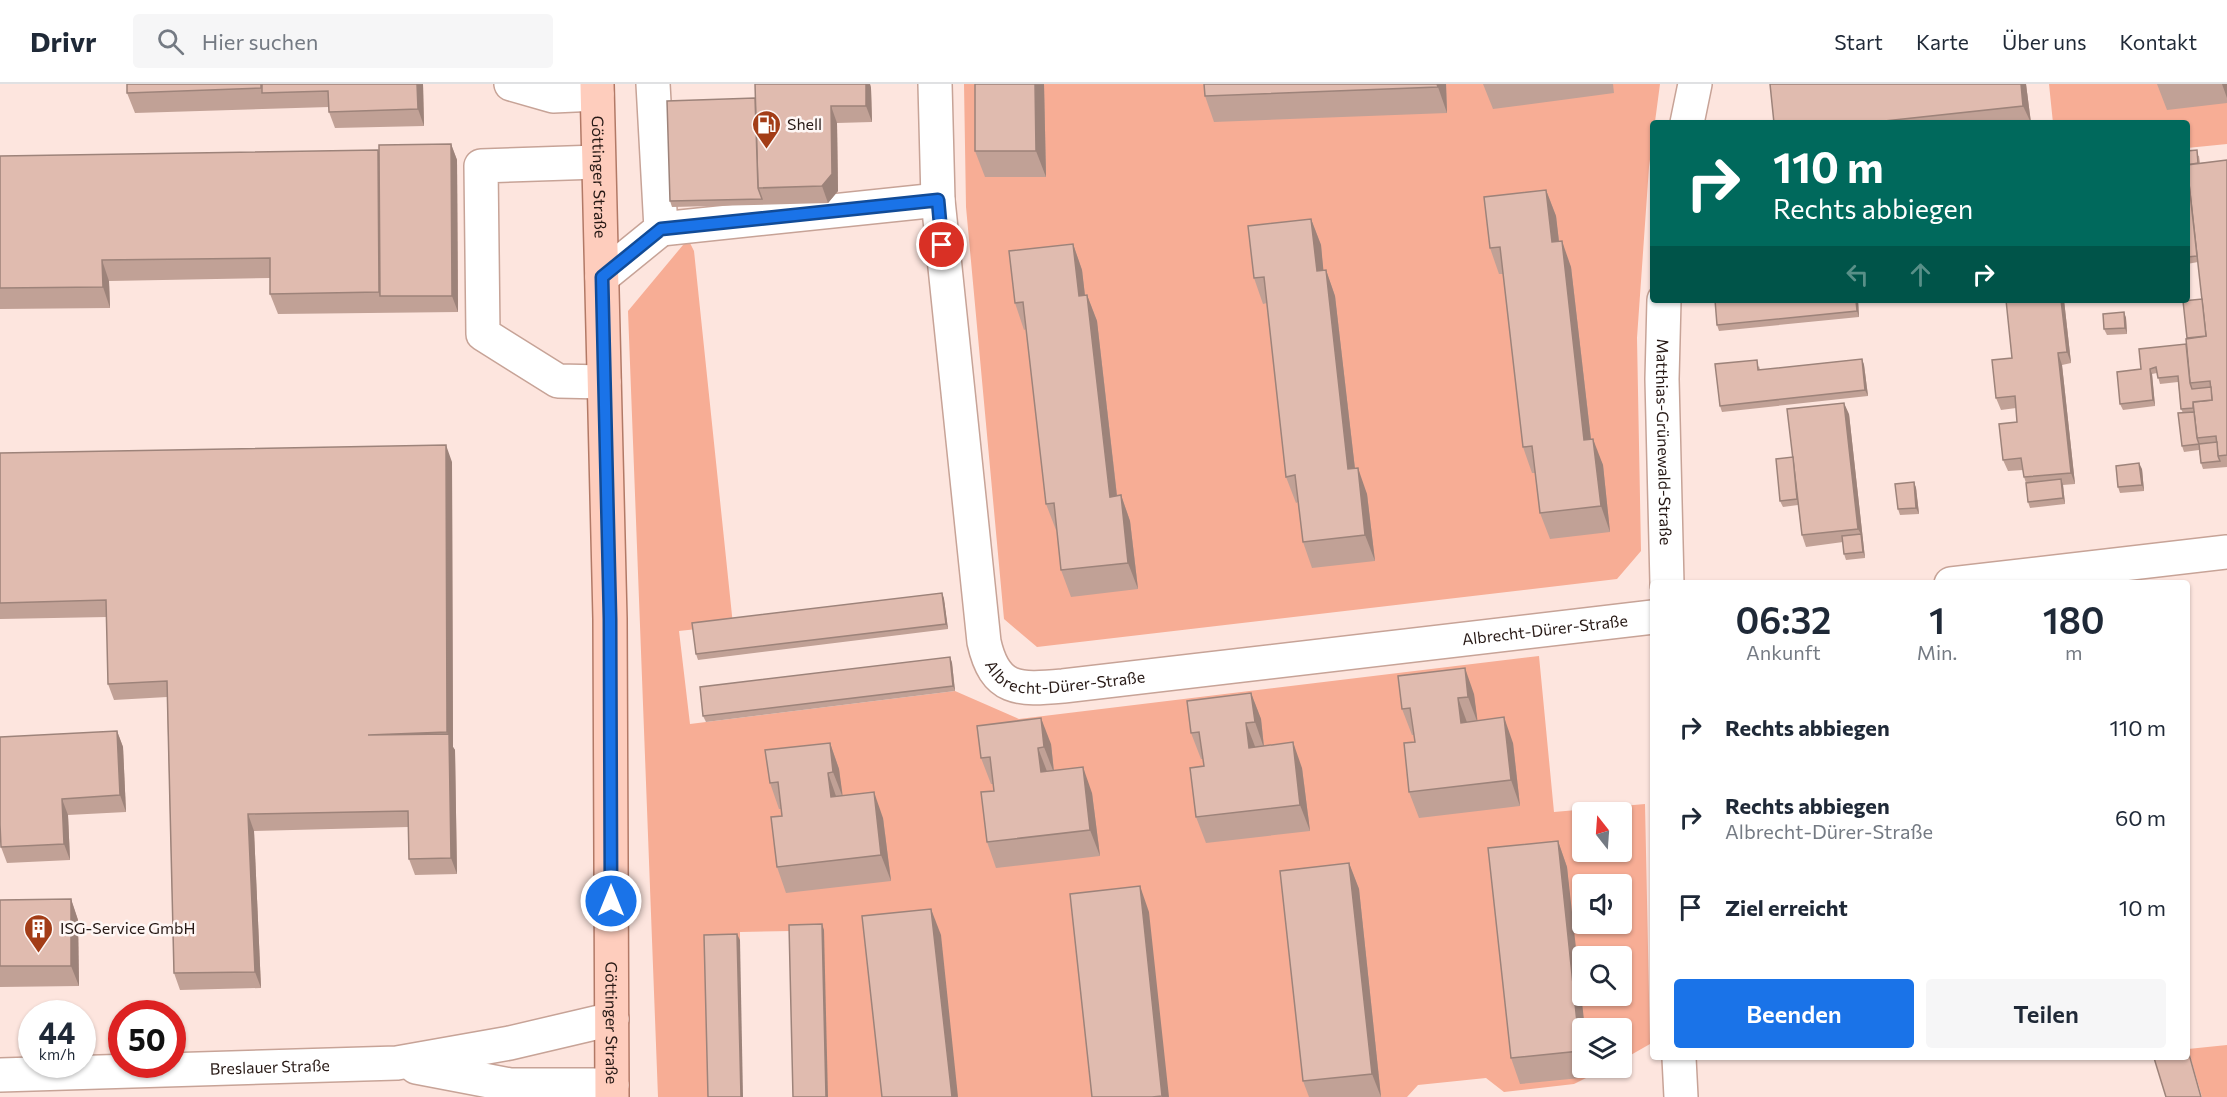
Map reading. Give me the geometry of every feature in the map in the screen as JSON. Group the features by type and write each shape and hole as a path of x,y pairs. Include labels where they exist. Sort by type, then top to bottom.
{"main road":[{"name":"Göttinger Straße","path":"597,89 610,619 612,1091"}],"street":[{"path":"511,84 553,96 597,89"},
{"path":"653,84 661,229"},
{"name":"Albrecht-Dürer-Straße","path":"935,84 938,200 984,642 988,663 997,677 1024,687 1054,687 1650,617"},
{"path":"1688,120 1695,84"},
{"path":"598,162 481,166 483,334 558,381 604,382"},
{"path":"602,277 661,229 938,200"},
{"name":"Matthias-Grünewald-Straße","path":"1664,303 1662,379 1667,580"},
{"path":"1986,580 2227,552"},
{"name":"Breslauer Straße","path":"0,1075 122,1084 397,1063 510,1043 612,1019"},
{"path":"1680,1060 1681,1097"},
{"name":"Breslauer Straße","path":"397,1063 510,1085 612,1091"}],"shaded area":[{"path":"964,84 1660,84 1655,120 1650,120 1650,159 1637,338 1641,551 1617,579 1037,647 1004,619 966,207"},
{"path":"2049,84 2227,84 2227,144 2190,148 2190,120 2053,120"},
{"path":"688,239 694,251 733,625 679,631 690,724 955,691 1019,719 1539,656 1554,812 1572,810 1572,862 1632,862 1632,805 1645,804 1650,1044 1632,1054 1632,1018 1572,1018 1572,1078 1586,1078 1574,1084 1504,1092 1486,1078 1418,1085 1407,1097 828,1097 791,931 740,932 740,940 706,941 710,1097 658,1097 628,311"},
{"path":"2227,1045 2227,1097 2202,1097 2190,1049"}],"building":[{"path":"127,84 261,84 261,88 127,93"},
{"path":"262,84 417,84 418,109 329,112 328,91 262,93"},
{"path":"755,84 866,84 866,106 831,106 832,174 822,186 758,188"},
{"path":"975,84 1035,84 1036,151 975,151"},
{"path":"1204,84 1437,84 1438,87 1205,96"},
{"path":"1770,84 2021,84 2023,106 1894,120 1774,120"},
{"path":"755,98 758,188 762,199 670,201 667,101"},
{"path":"451,144 452,296 380,296 379,145"},
{"path":"378,150 379,292 270,294 270,258 102,260 103,287 0,288 0,156"},
{"path":"2197,150 2198,163 2190,164 2190,151"},
{"path":"2227,160 2227,455 2218,456 2216,436 2197,438 2193,402 2212,400 2210,381 2190,383 2186,339 2206,336 2190,192 2190,165"},
{"path":"1546,190 1552,242 1562,241 1584,440 1593,439 1601,506 1540,513 1532,446 1523,447 1500,247 1490,248 1484,197"},
{"path":"2190,193 2197,256 2190,257"},
{"path":"1311,219 1317,271 1326,270 1348,469 1358,468 1365,535 1303,542 1295,475 1286,477 1264,277 1254,278 1248,226"},
{"path":"1073,244 1079,296 1087,295 1110,497 1121,495 1128,563 1061,570 1054,503 1046,504 1023,302 1015,303 1009,251"},
{"path":"2202,299 2206,336 2187,338 2183,303 2190,303 2190,300"},
{"path":"1715,303 1856,303 1857,311 1717,325"},
{"path":"2006,303 2061,303 2067,352 2058,353 2071,473 2024,477 2021,458 2003,460 1999,424 2017,422 2015,396 1996,398 1992,360 2012,358"},
{"path":"2124,312 2125,328 2104,329 2103,314"},
{"path":"2186,344 2192,389 2211,387 2212,400 2193,402 2193,408 2181,409 2178,376 2158,378 2156,367 2150,369 2153,400 2120,404 2117,372 2141,369 2139,349"},
{"path":"1862,359 1865,390 1720,406 1715,364 1757,360 1758,370"},
{"path":"1844,403 1858,529 1802,535 1787,409"},
{"path":"2194,412 2199,444 2182,446 2178,413"},
{"path":"2217,442 2220,461 2201,463 2199,444"},
{"path":"446,445 447,732 368,735 449,734 451,858 409,859 408,811 248,814 255,972 174,973 167,681 108,684 106,600 0,603 0,453"},
{"path":"1793,457 1797,499 1780,501 1776,459"},
{"path":"2139,463 2142,485 2118,487 2116,466"},
{"path":"2061,479 2063,498 2028,502 2026,483"},
{"path":"1914,482 1916,508 1898,509 1895,484"},
{"path":"1861,534 1863,552 1844,554 1842,536"},
{"path":"942,593 946,624 696,654 692,623"},
{"path":"950,657 953,686 703,716 700,687"},
{"path":"1465,668 1468,697 1458,698 1461,723 1504,717 1511,780 1409,792 1404,743 1415,742 1410,708 1402,709 1398,676"},
{"path":"1251,693 1255,722 1246,723 1249,748 1293,742 1300,805 1196,817 1190,768 1204,766 1199,732 1191,733 1187,701"},
{"path":"1041,718 1044,747 1038,748 1041,772 1083,767 1090,830 987,842 981,792 994,791 990,757 981,758 977,726"},
{"path":"117,731 120,795 62,799 64,844 1,847 0,737"},
{"path":"830,743 833,772 828,773 831,797 874,792 881,855 777,867 771,817 782,816 778,782 770,783 765,750"},
{"path":"1558,841 1572,975 1572,1006 1575,1006 1577,1018 1572,1018 1572,1052 1511,1058 1488,848"},
{"path":"1349,863 1372,1074 1303,1081 1280,871"},
{"path":"1140,886 1162,1096 1092,1097 1070,894"},
{"name":"ISG-Service GmbH","path":"71,899 71,966 0,966 0,900"},
{"path":"931,909 952,1097 882,1097 862,916"},
{"path":"822,924 826,1097 793,1097 789,925"},
{"path":"737,934 741,1097 708,1097 704,935"},
{"path":"2190,1058 2201,1097 2166,1097 2155,1060 2190,1060"}],"place":[{"name":"Shell","path":"766,150"},
{"name":"ISG-Service GmbH","path":"39,954"}],"route":[{"path":"611,901 610,619 602,277 661,229 938,200 942,245"}]}
